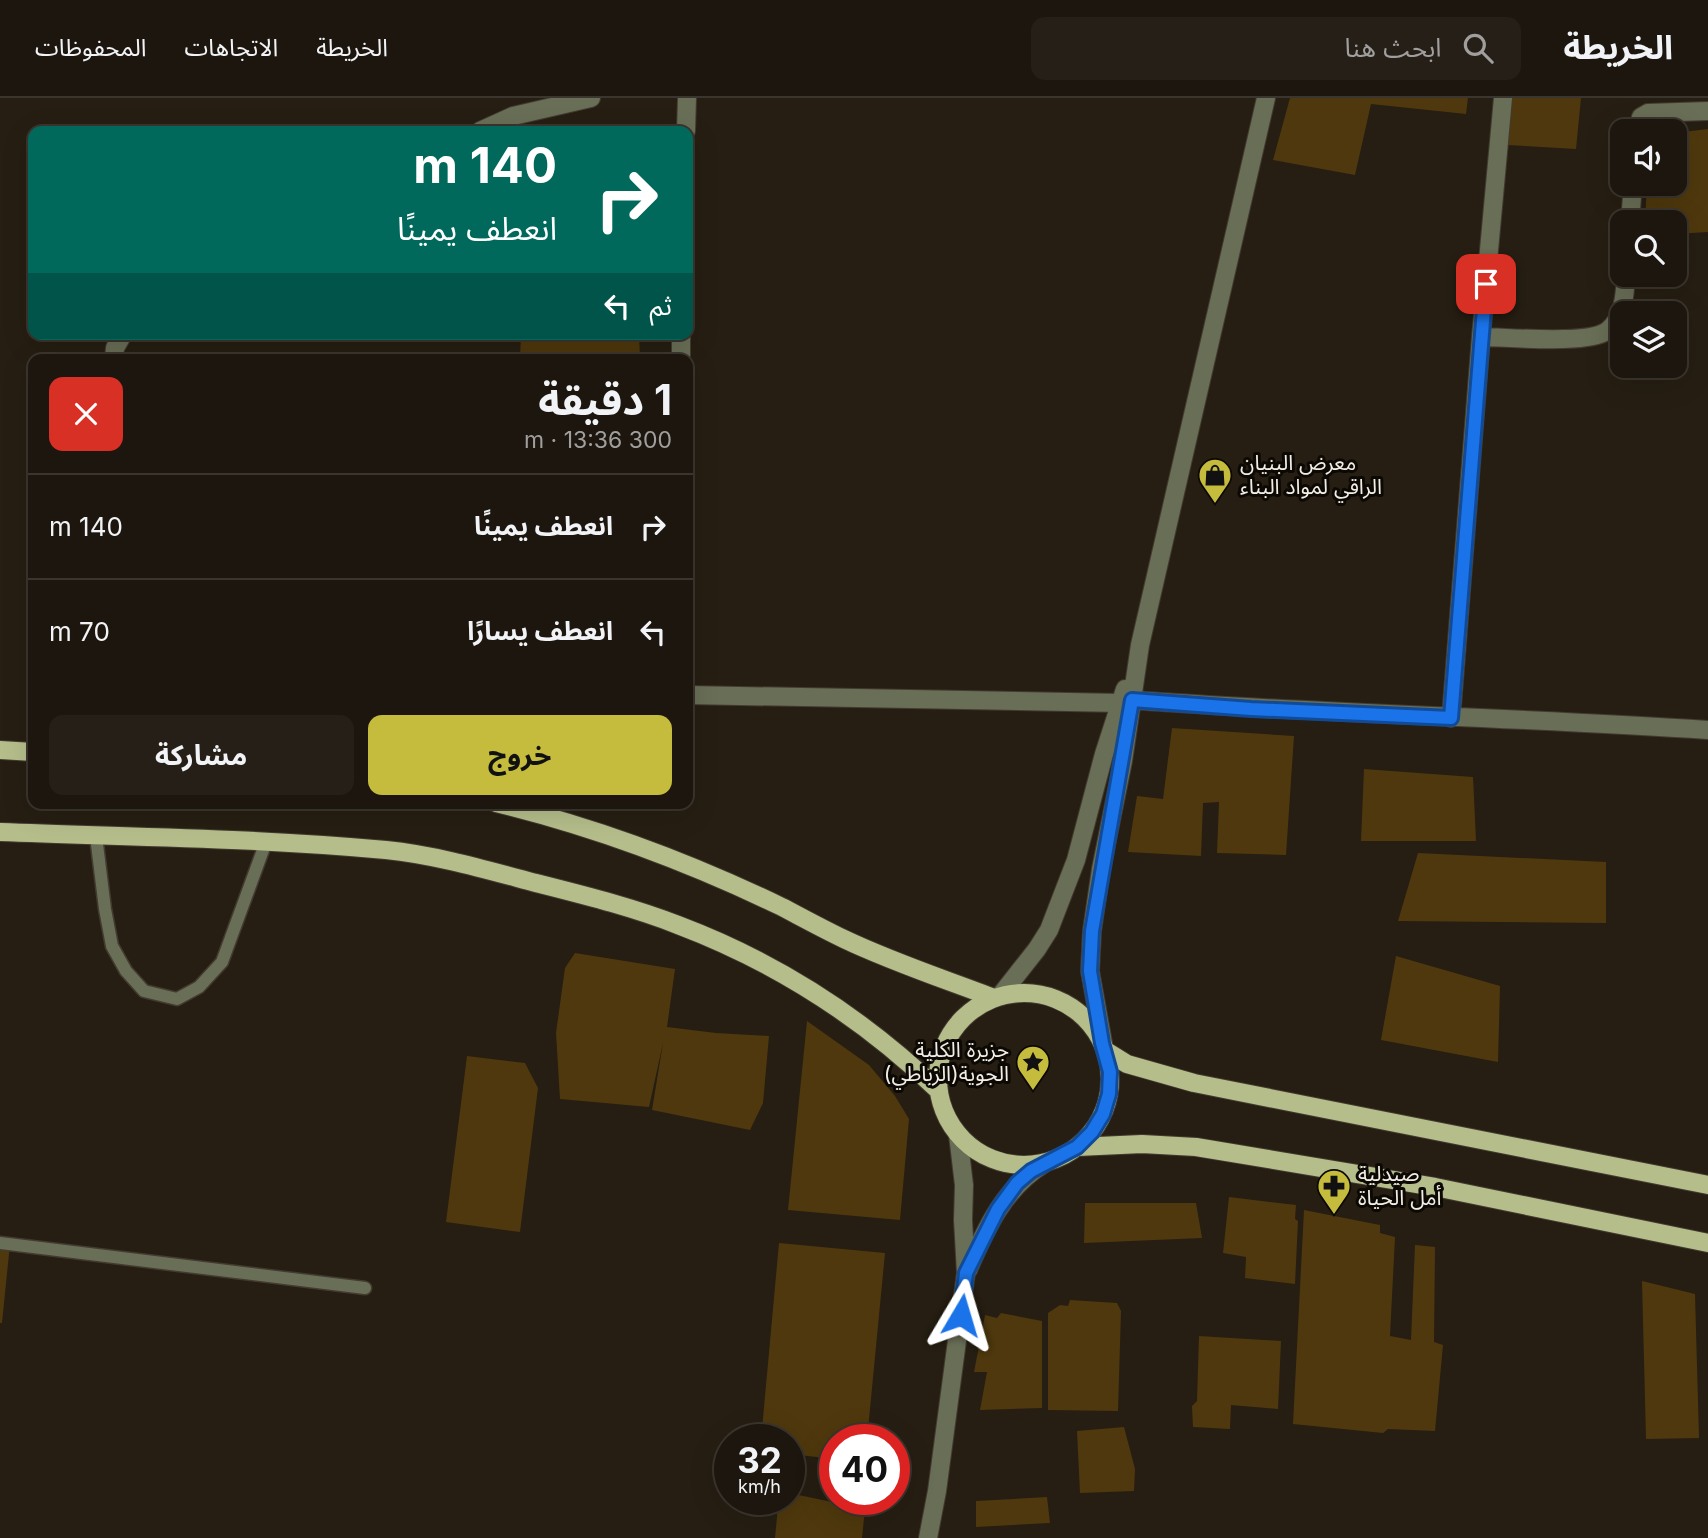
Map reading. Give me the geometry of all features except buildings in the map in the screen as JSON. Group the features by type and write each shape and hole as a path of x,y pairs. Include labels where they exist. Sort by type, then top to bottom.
{"main road":[{"path":"0,750 28,752"},
{"path":"522,809 617,838 734,886 845,940 997,997"},
{"path":"0,832 265,842 388,850 449,862 597,899 677,924 756,958 801,984 888,1045 939,1091"},
{"path":"1020,993 1041,995 1060,1001 1092,1026 1104,1047 1110,1072 1109,1094 1103,1114 1092,1132 1077,1147 1045,1163 1021,1165 998,1161 976,1151 958,1135 945,1115 939,1091 938,1068 944,1045 956,1025 973,1009 997,997 1020,993"},
{"path":"1104,1047 1127,1064 1194,1083 1708,1185"},
{"path":"1077,1147 1114,1144 1196,1147 1435,1187 1708,1244"}],"street":[{"path":"491,126 513,116 591,98"},
{"path":"686,126 687,98"},
{"path":"1104,1047 1090,971 1092,931 1126,702 1266,98"},
{"path":"1451,718 1503,98"},
{"path":"1640,119 1648,113 1708,111"},
{"path":"1481,337 1579,338 1606,331 1616,320 1623,303 1625,287"},
{"path":"693,695 1126,702 1451,718 1562,720 1708,730"},
{"path":"997,997 1037,949 1049,930 1076,860 1104,754 1126,702"},
{"path":"928,1538 937,1491 966,1273 964,1185 958,1135"},
{"path":"966,1273 986,1230 1006,1198 1017,1183 1045,1163"}],"lane":[{"path":"96,836 104,909 112,946 126,971 144,991 177,999 199,987 222,962 265,842"},
{"path":"0,1243 365,1288"}],"place":[{"name":"معرض البنيان الراقي لمواد البناء","path":"1215,505"},
{"name":"جزيرة الكلية الجوية(الزباطي)","path":"1033,1092"},
{"name":"صيدلية أمل الحياة","path":"1334,1216"}],"route":[{"path":"961,1315 966,1273 998,1209 1017,1183 1031,1171 1077,1147 1092,1132 1103,1114 1109,1094 1110,1072 1102,1043 1090,971 1092,931 1132,700 1251,709 1451,718 1486,284"}]}
